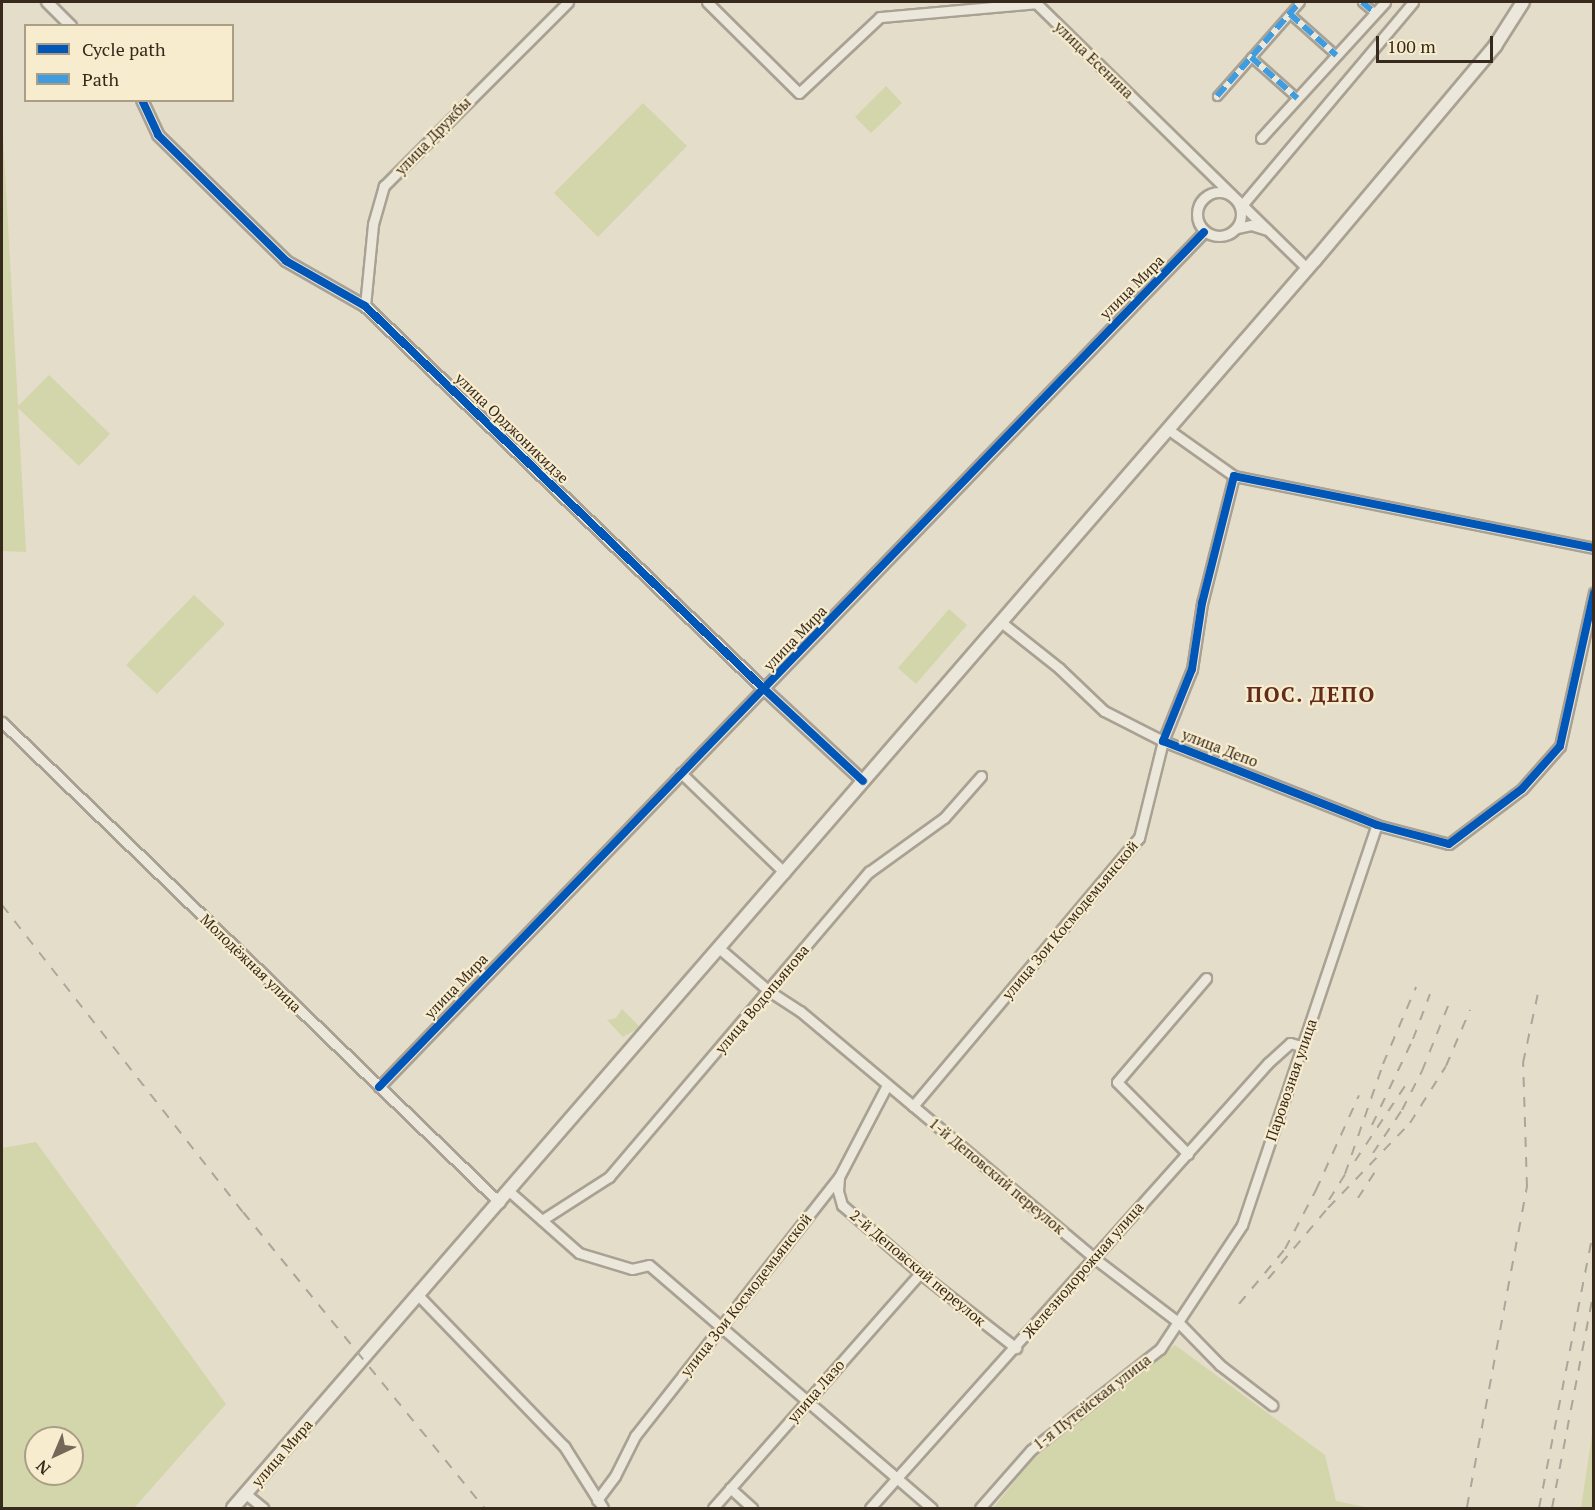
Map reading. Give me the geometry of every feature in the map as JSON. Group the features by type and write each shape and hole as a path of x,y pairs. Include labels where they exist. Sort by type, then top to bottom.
{"main road":[{"name":"улица Мира","path":"233,1509 1308,269 1489,53 1523,2"}],"street":[{"path":"46,2 69,24"},
{"name":"улица Дружбы","path":"365,306 373,224 384,186 568,2"},
{"name":"улица Есенина","path":"707,2 799,93 880,17 1036,3 1308,269"},
{"path":"1217,96 1300,2"},
{"path":"1362,2 1375,13"},
{"path":"1261,138 1385,2"},
{"path":"1243,204 1413,2"},
{"path":"1290,14 1336,55"},
{"path":"1251,57 1297,98"},
{"name":"улица Орджоникидзе","path":"143,102 158,135 286,261 365,306 863,781"},
{"path":"1211,174 1210,186 1202,198 1197,214 1204,232 1219,236 1251,225 1269,230"},
{"path":"1202,198 1218,191 1234,195 1242,213 1237,228"},
{"name":"улица Мира","path":"379,1087 1204,232"},
{"path":"1169,430 1234,476 1593,548"},
{"name":"улица Депо","path":"1234,476 1202,603 1192,669 1162,741 1377,825 1449,844 1522,789 1560,746 1593,593"},
{"path":"1001,622 1059,668 1104,711 1162,741"},
{"name":"Молодёжная улица","path":"2,722 500,1203"},
{"name":"улица Зои Космодемьянской","path":"913,1106 1139,838 1162,741"},
{"path":"681,773 785,873"},
{"name":"улица Водопьянова","path":"542,1220 609,1177 869,872 944,818 981,776"},
{"name":"Паровозная улица","path":"1178,1322 1242,1224 1377,825"},
{"name":"1-й Деповский переулок","path":"720,949 769,991 800,1011 1094,1258 1178,1322 1220,1365 1272,1405"},
{"path":"1188,1155 1117,1082 1206,978"},
{"name":"Железнодорожная улица","path":"870,1509 1281,1049 1290,1043 1301,1046"},
{"name":"улица Зои Космодемьянской","path":"597,1500 615,1476 635,1436 709,1339 721,1328 839,1177 887,1085"},
{"name":"2-й Деповский переулок","path":"839,1177 838,1191 842,1205 920,1273 1016,1348"},
{"path":"510,1192 579,1253 632,1269 649,1265 932,1509"},
{"name":"улица Лазо","path":"713,1509 920,1273"},
{"path":"419,1296 564,1446 603,1509"},
{"name":"1-я Путейская улица","path":"980,1509 1031,1450 1160,1350 1178,1322"},
{"path":"730,1488 752,1509"},
{"path":"246,1494 263,1509"}],"green space":[{"path":"886,86 902,103 871,133 855,117"},
{"path":"643,103 687,146 598,237 554,193"},
{"path":"2,117 18,406 49,375 110,434 79,466 18,408 26,552 2,551"},
{"path":"194,595 225,624 157,694 126,665"},
{"path":"949,609 967,625 916,684 898,668"},
{"path":"622,1009 640,1027 623,1037 607,1020 616,1018"},
{"path":"36,1142 226,1404 134,1508 2,1508 2,1148"},
{"path":"1175,1345 1325,1455 1336,1501 1369,1508 993,1508 1032,1460"},
{"path":"1593,1428 1593,1508 1581,1508"}],"railway":[{"path":"2,905 243,1212 484,1508"},
{"path":"1329,1200 1345,1174 1383,1064 1416,987"},
{"path":"1467,1507 1527,1187 1523,1063 1538,993"},
{"path":"1372,1125 1413,1039 1430,994"},
{"path":"1373,1153 1402,1110 1422,1071 1450,1001"},
{"path":"1268,1279 1328,1208 1410,1123 1446,1066 1470,1010"},
{"path":"1355,1161 1405,1086"},
{"path":"1239,1304 1285,1249 1316,1190 1359,1095"},
{"path":"1358,1198 1377,1169"},
{"path":"1539,1508 1594,1228"},
{"path":"1552,1508 1594,1289"}],"marked path":[{"path":"1217,96 1300,2"},
{"path":"1362,2 1375,13"},
{"path":"1290,14 1336,55"},
{"path":"1251,57 1297,98"}],"cycle path":[{"path":"143,102 158,135 286,261 365,306 863,781"},
{"path":"379,1087 1204,232"},
{"path":"1594,548 1234,476 1202,603 1192,669 1163,741 1377,825 1449,844 1522,789 1560,746 1594,593"}],"district":[{"name":"ПОС. ДЕПО","path":"1311,694"}]}
